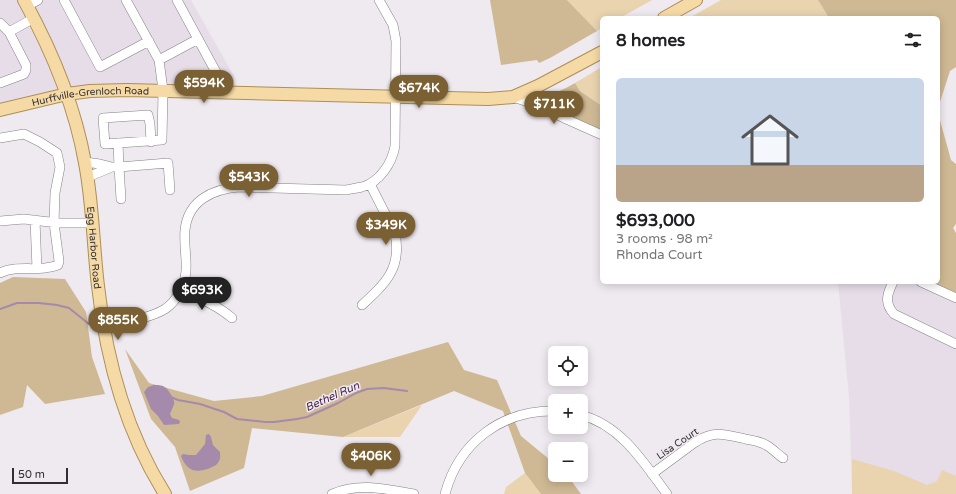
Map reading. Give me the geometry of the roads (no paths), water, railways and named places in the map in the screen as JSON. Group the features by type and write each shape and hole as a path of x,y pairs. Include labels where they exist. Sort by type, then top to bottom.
{"main road":[{"path":"668,16 696,0"},
{"name":"Egg Harbor Road","path":"30,2 34,18 55,61 75,120 85,162 88,177 103,326 111,364 133,432 143,454 165,494"},
{"name":"Hurffville-Grenloch Road","path":"0,110 66,94 127,90 488,99 513,97 538,86 600,53"}],"street":[{"path":"64,0 100,67 149,41"},
{"path":"126,0 159,60 163,90 162,140 151,142 105,144 103,118 148,115 151,142"},
{"path":"177,0 217,74 219,92"},
{"path":"103,326 147,316 165,309 171,304 181,290 187,269 185,232 189,216 197,203 211,192 239,187 346,190 363,187 370,184 383,172 393,155 395,136 396,40 393,25 380,0"},
{"path":"9,32 34,18"},
{"path":"0,23 9,32 26,66 24,74 0,83"},
{"path":"159,60 198,39"},
{"path":"513,97 540,106 600,134"},
{"path":"0,138 24,134 57,153 60,167 55,194 54,223 58,264 55,267 12,269 5,270 0,273"},
{"path":"118,143 116,167 121,199"},
{"path":"85,162 116,167 168,163 170,190"},
{"path":"88,177 116,167"},
{"path":"362,305 390,276 397,253 395,233 370,184"},
{"path":"0,221 24,219 54,223 93,223"},
{"path":"35,220 37,269"},
{"path":"892,284 888,291 887,299 888,306 894,314 956,344"},
{"path":"925,284 956,298"},
{"path":"181,290 224,311 232,318"},
{"path":"445,494 452,473 462,456 484,433 509,418 548,411"},
{"path":"588,417 604,424 622,438 667,494"},
{"name":"Lisa Court","path":"652,474 694,443 710,434 728,434 760,442 783,458"},
{"path":"332,494 349,488 369,487 414,494"}],"waterway":[{"name":"Bethel Run","path":"0,309 17,303 57,305 69,308 89,324"},
{"name":"Bethel Run","path":"171,397 178,400 200,404 224,412 237,419 274,422 307,417 367,389 384,388 407,391"}]}
